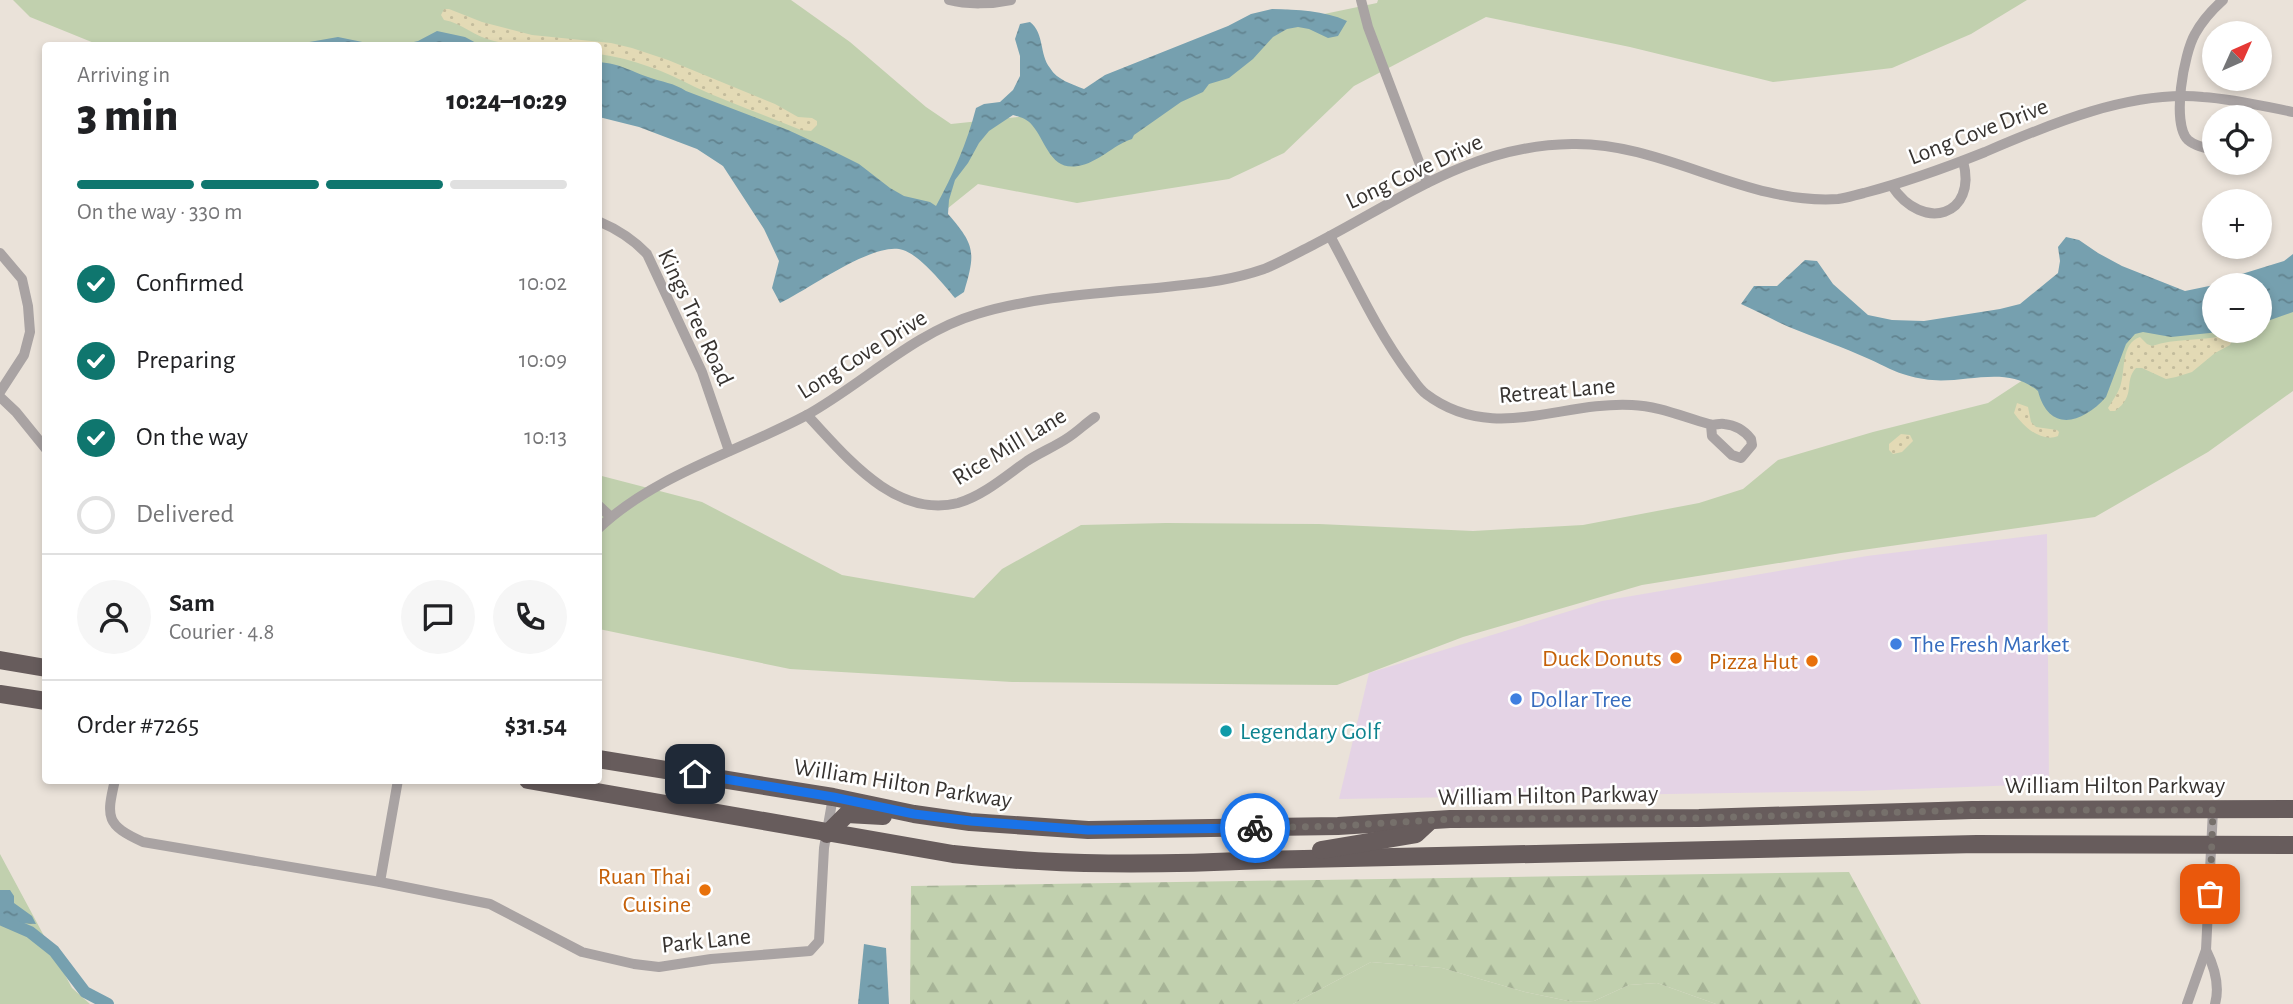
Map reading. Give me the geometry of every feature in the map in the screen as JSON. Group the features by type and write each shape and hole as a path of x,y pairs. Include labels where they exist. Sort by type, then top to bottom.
{"highway":[{"path":"0,660 42,667"},
{"path":"0,694 42,700"},
{"name":"William Hilton Parkway","path":"602,760 833,797 914,814 1088,830 1972,810 2293,809"},
{"path":"550,784 827,834 1012,861 1154,865 1263,860 1977,844 2293,845"},
{"path":"827,834 847,814 971,821"},
{"path":"1263,860 1416,834 1430,821"}],"street":[{"path":"949,0 999,3 1011,0"},
{"path":"1361,0 1368,27 1427,183"},
{"path":"2202,147 2189,140 2180,128 2185,60 2194,34 2223,0"},
{"name":"Long Cove Drive","path":"602,525 644,495 807,415 940,329 977,313 1084,295 1223,282 1268,267 1472,162 1520,148 1576,143 1636,150 1761,191 1808,198 1842,199 1892,186 1963,161 2058,122 2138,100 2202,96 2258,105"},
{"name":"Long Cove Drive","path":"2272,107 2293,111"},
{"path":"1892,186 1912,209 1926,214 1944,213 1959,202 1965,188 1967,176 1963,161"},
{"name":"Kings Tree Road","path":"602,223 616,228 636,242 647,254 702,372 729,451"},
{"name":"Retreat Lane","path":"1330,236 1373,318 1400,362 1424,393 1449,408 1469,415 1500,419 1631,405 1691,417 1711,425"},
{"path":"0,253 22,279 30,332 24,355 0,394 42,444"},
{"name":"Rice Mill Lane","path":"807,415 860,470 886,489 909,499 934,504 958,503 977,494 1068,438 1095,417"},
{"path":"602,509 611,517"},
{"name":"Park Lane","path":"114,784 109,809 111,821 143,842 380,882 491,904 582,952 659,967 727,957 810,951 819,941 827,834 833,797"},
{"path":"380,882 397,784"},
{"path":"2187,1004 2206,950 2213,810"},
{"path":"2206,950 2214,968 2215,1004"}],"shaded area":[{"path":"2047,534 2049,784 1858,791 1339,799 1369,673 1602,601 1867,556"}],"green space":[{"path":"13,0 791,0 850,42 926,107 951,124 1056,113 1261,27 1377,3 1378,0 2027,0 1971,34 1892,68 1773,82 1630,47 1486,17 1354,86 1284,153 1229,179 1077,203 978,184 927,225 602,94 602,42 92,42 30,17"},
{"path":"2293,276 2293,391 2208,452 2095,517 1841,553 1642,585 1463,637 1337,685 1012,682 790,669 602,630 602,476 702,502 842,575 974,598 1002,569 1081,525 1319,524 1473,531 1583,525 1699,503 1743,489 1778,460 1873,432 1988,403 2128,311 2202,328 2202,343 2272,343 2272,285"},
{"path":"0,854 72,988 90,1004 0,1004"},
{"path":"1849,872 1921,1004 1716,1004 1657,983 1629,985 1594,1001 1573,1002 1525,992 1442,968 1371,962 1293,1004 910,1004 911,886"},
{"path":"1371,962 1442,968 1525,992 1573,1002 1594,1001 1629,985 1657,983 1716,1004 1293,1004"}],"sand":[{"path":"444,9 449,9 482,22 532,35 601,42 499,42 444,20 441,15"},
{"path":"602,42 632,48 668,60 775,104 798,117 812,118 817,121 817,125 811,131 801,130 648,66 602,55"},
{"path":"2140,337 2152,346 2202,339 2202,343 2231,343 2192,372 2176,377 2166,379 2136,368 2130,378 2126,400 2115,411 2110,411 2108,408 2122,381 2129,346"},
{"path":"2017,403 2028,407 2031,422 2036,427 2057,430 2058,436 2045,437 2027,428 2014,413"},
{"path":"1901,434 1910,435 1913,441 1902,452 1893,454 1889,450 1889,444"}],"water":[{"path":"1272,9 1301,10 1347,21 1338,36 1328,38 1309,29 1287,29 1273,37 1253,59 1229,78 1209,84 1203,92 1181,102 1132,139 1085,164 1061,164 1050,153 1032,125 1013,115 989,131 955,180 949,200 948,214 964,234 971,250 964,292 955,298 917,258 903,250 891,249 859,259 780,303 772,288 779,261 764,229 723,166 697,149 639,127 602,118 602,63 672,84 788,130 859,164 904,196 936,206 959,158 976,108 1000,102 1013,90 1020,76 1020,56 1015,39 1020,24 1030,22 1035,27 1044,57 1053,72 1065,81 1084,89 1105,75 1228,26 1251,14"},
{"path":"437,31 465,37 474,42 414,42"},
{"path":"338,37 362,42 309,42"},
{"path":"2066,237 2079,240 2122,266 2185,291 2202,287 2202,334 2171,337 2143,332 2135,334 2126,344 2106,397 2087,413 2067,420 2050,413 2038,391 2012,378 1938,380 1908,376 1789,327 1741,304 1754,286 1777,286 1805,260 1817,261 1833,284 1868,315 1892,320 1924,321 2000,309 2020,304 2058,273 2058,247"},
{"path":"2293,254 2293,312 2272,319 2272,273 2245,273 2284,261"},
{"path":"0,890 10,890 14,903 32,916 36,924 18,923 0,917"},
{"path":"864,944 886,948 889,1004 858,1004"}],"waterway":[{"path":"0,919 30,932 54,951 85,992 108,1004"}],"way so far":[{"path":"1255,828 1450,819 1699,818 1972,810 2213,810 2210,894"}],"place":[{"name":"The Fresh Market","path":"1896,644"},
{"name":"Duck Donuts","path":"1676,658"},
{"name":"Pizza Hut","path":"1812,661"},
{"name":"Dollar Tree","path":"1516,699"},
{"name":"Legendary Golf","path":"1226,731"},
{"name":"Ruan Thai Cuisine","path":"705,890"}],"route":[{"path":"695,774 833,797 914,814 1025,827 1088,830 1255,828"}]}
